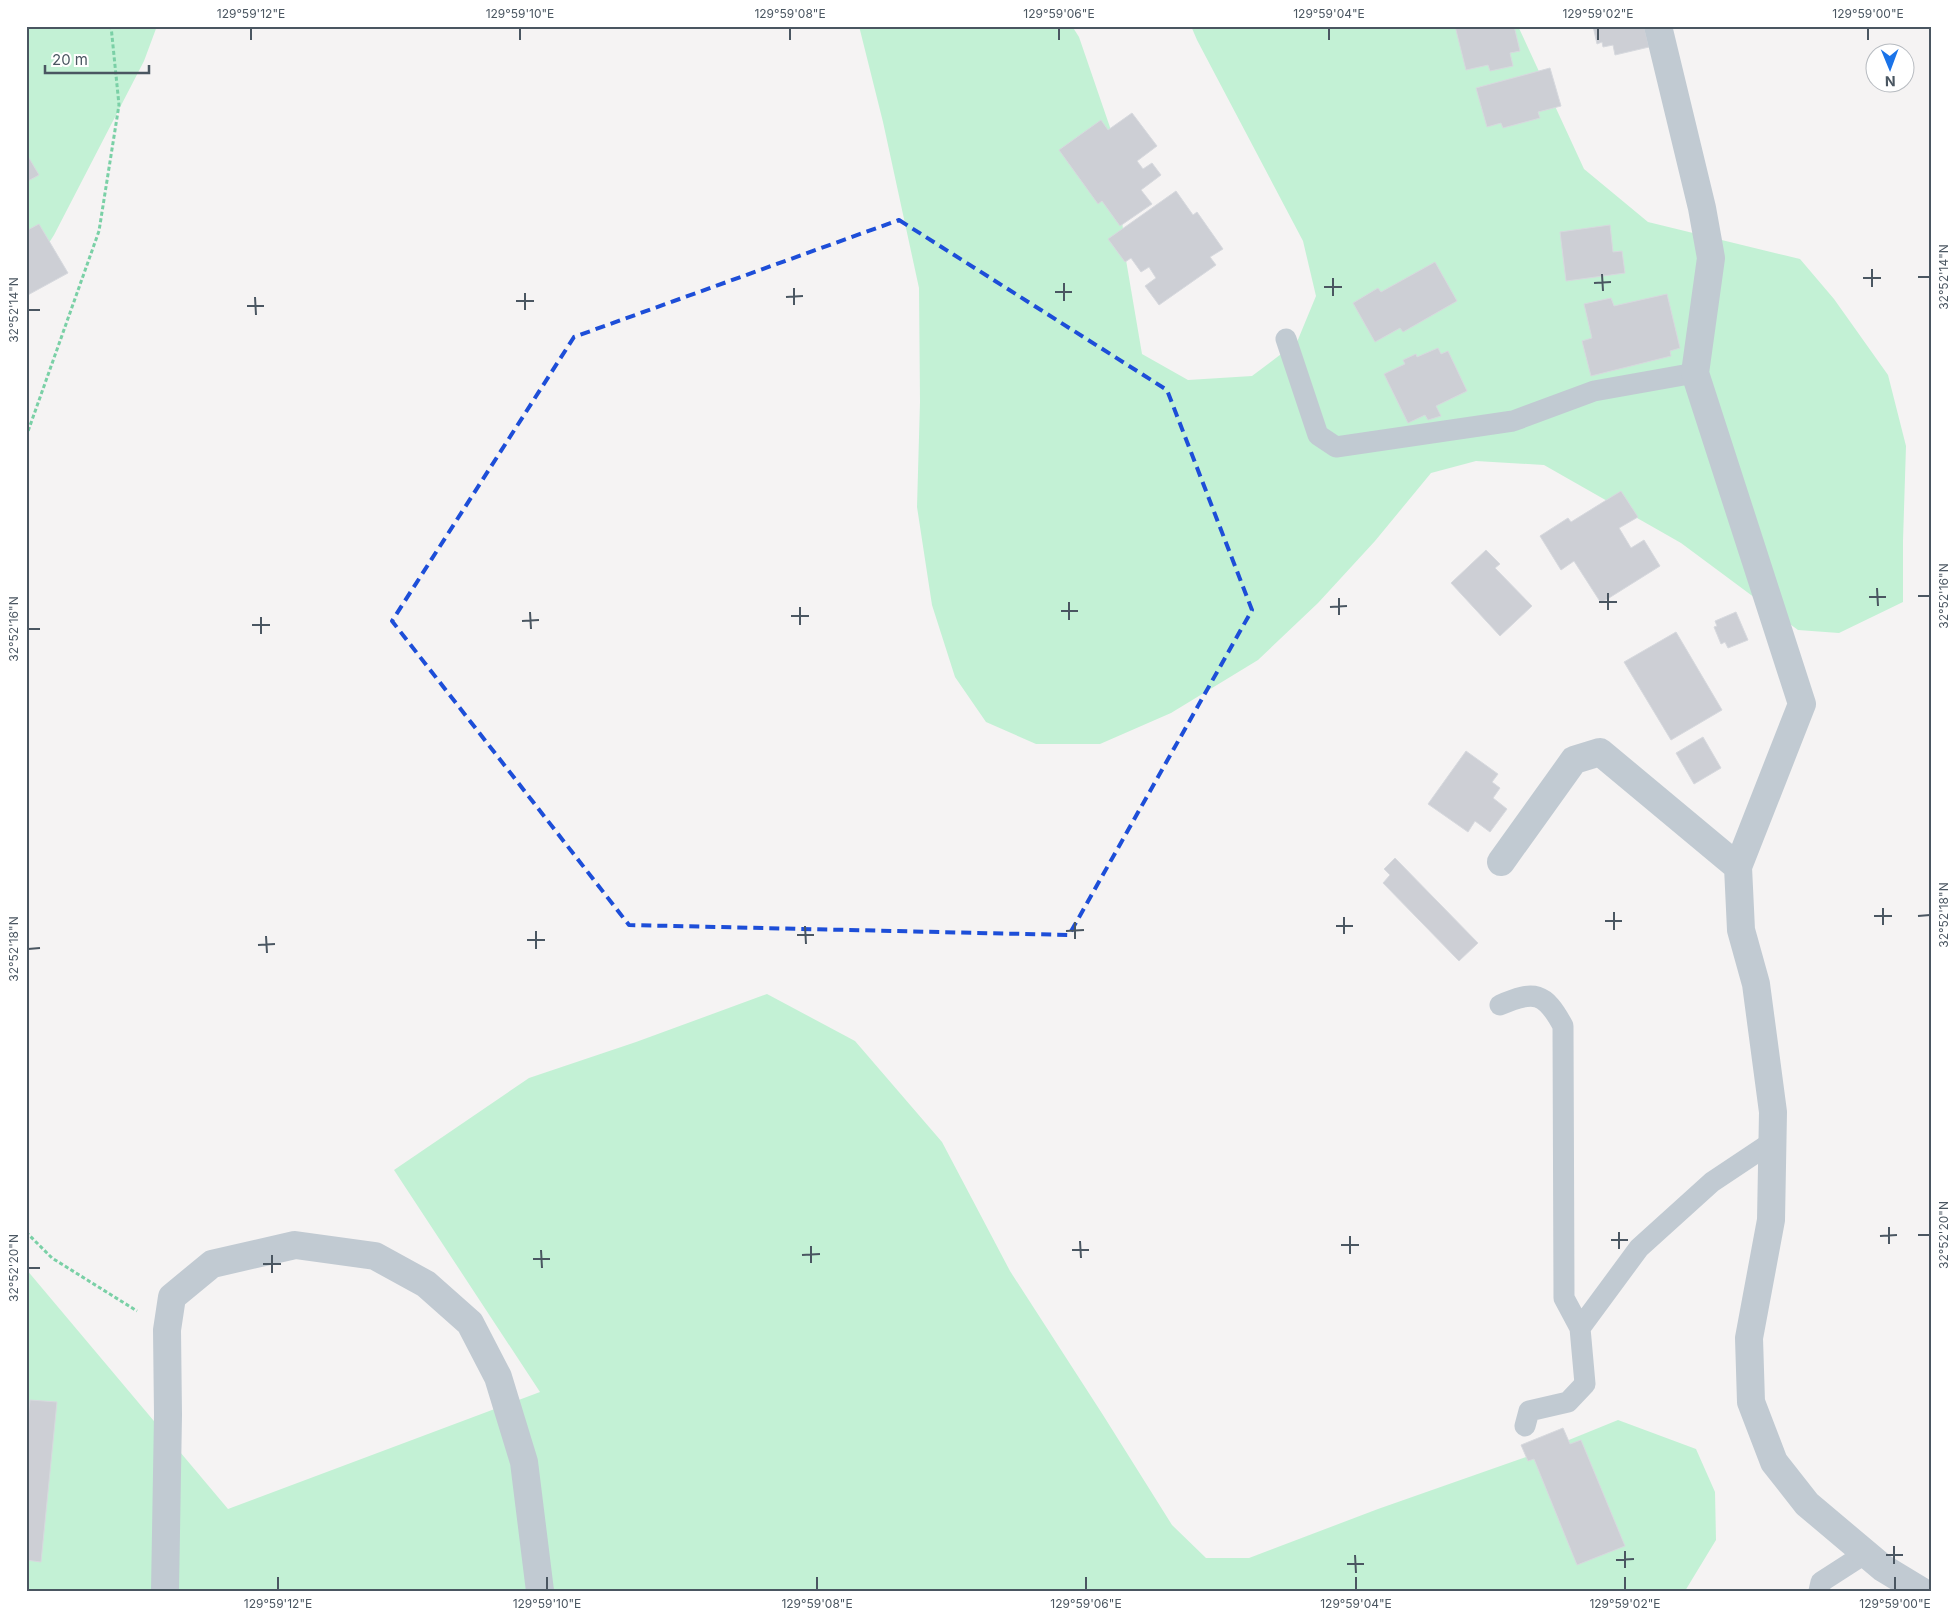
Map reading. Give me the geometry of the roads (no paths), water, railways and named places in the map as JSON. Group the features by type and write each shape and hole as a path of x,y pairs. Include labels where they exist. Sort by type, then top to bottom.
{"street":[{"path":"1658,26 1702,208 1711,258 1695,372 1802,704 1738,867 1741,930 1756,984 1773,1112 1771,1220 1749,1338 1751,1402 1774,1462 1807,1504 1884,1568 1921,1591"},
{"path":"1500,862 1574,760 1600,752 1738,867"},
{"path":"165,1591 168,1416 167,1330 172,1297 212,1264 296,1245 375,1256 426,1284 470,1323 498,1377 524,1462 540,1591"}],"lane":[{"path":"1286,340 1318,436 1336,447 1513,421 1594,391 1695,372"},
{"path":"1500,1005 1520,996 1537,996 1552,1006 1563,1026 1564,1298 1580,1328 1585,1384 1568,1402 1529,1411 1525,1426"},
{"path":"1580,1328 1639,1248 1712,1182 1772,1142"},
{"path":"1819,1591 1821,1582 1866,1553"}]}
